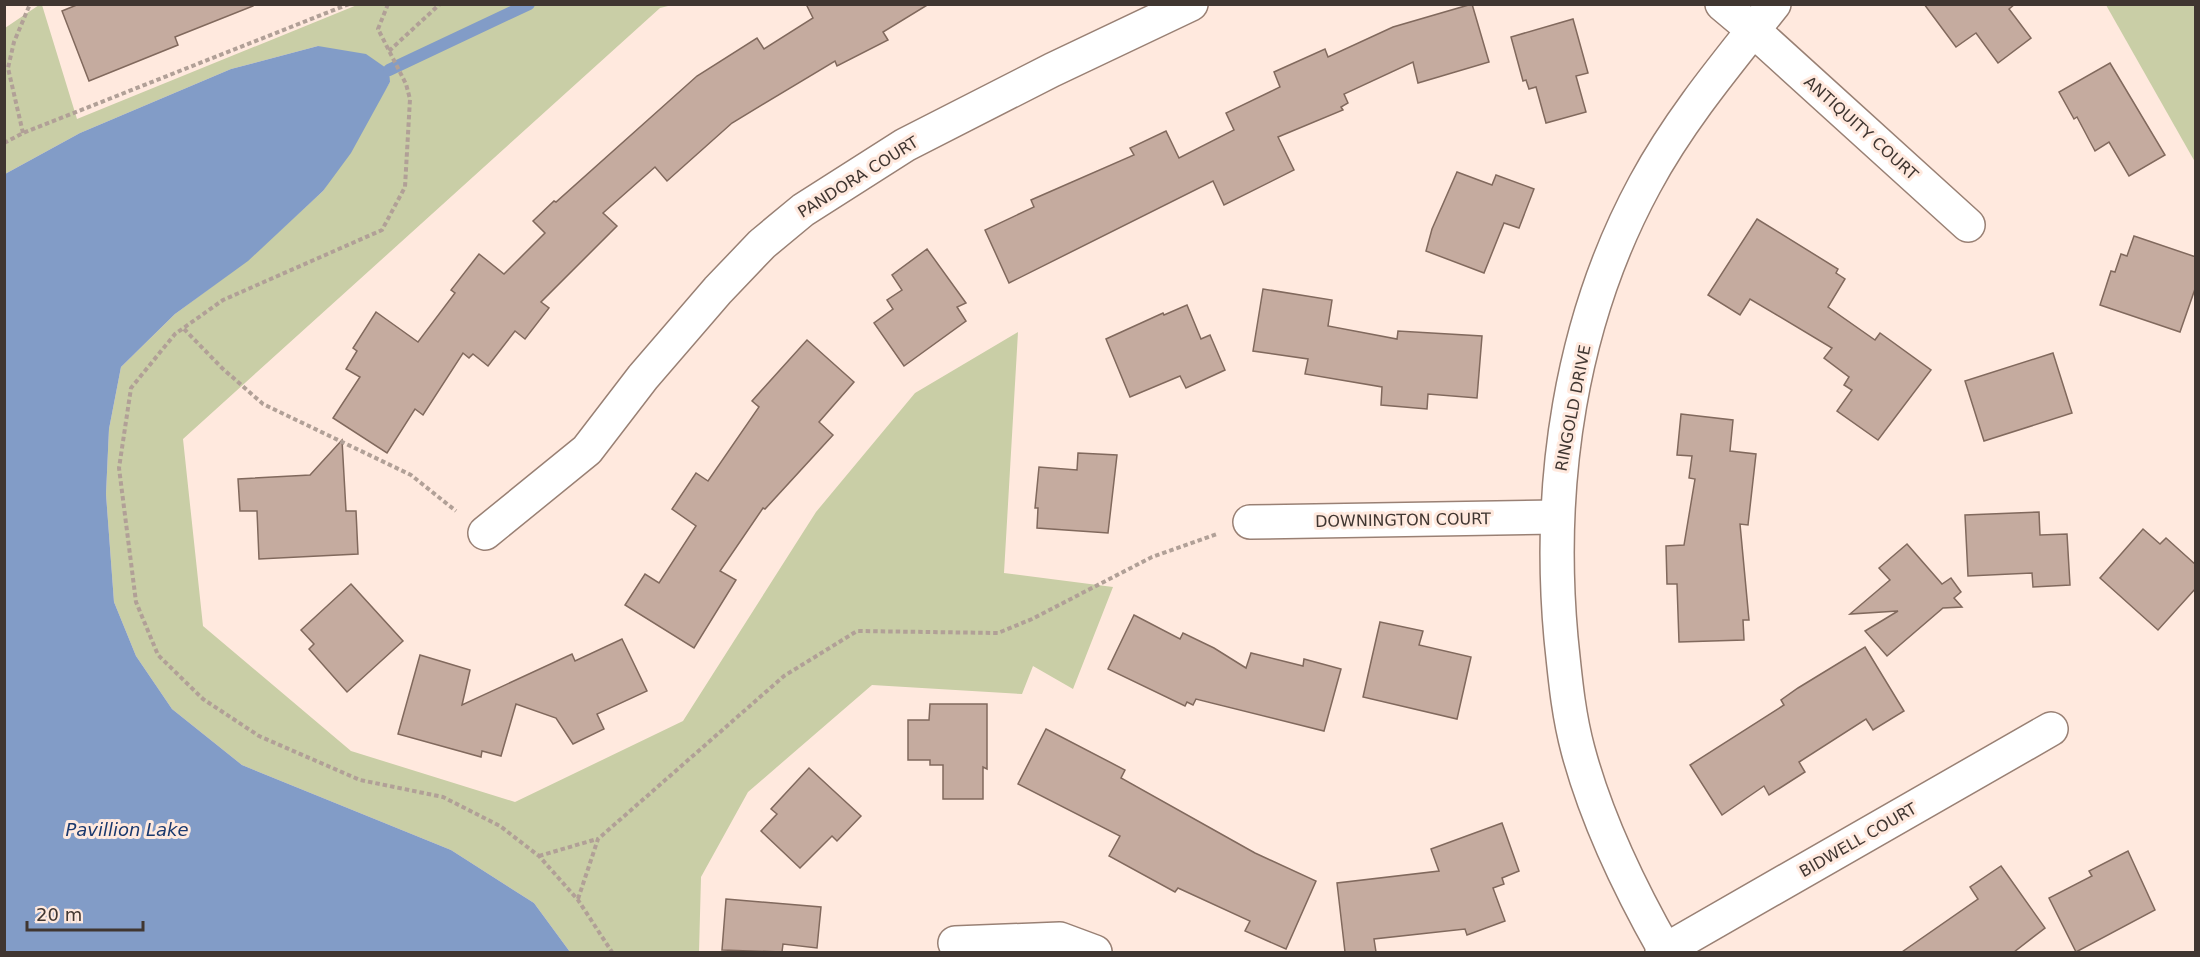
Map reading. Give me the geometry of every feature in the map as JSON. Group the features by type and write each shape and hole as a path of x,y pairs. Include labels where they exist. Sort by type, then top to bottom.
{"street":[{"name":"PANDORA COURT","path":"485,533 587,450 643,377 718,290 762,244 803,210 905,145 1052,70 1191,4"},
{"path":"1722,4 1754,30"},
{"name":"RINGOLD DRIVE","path":"1664,952 1612,847 1594,804 1578,751 1568,706 1556,583 1556,517 1562,450 1580,357 1598,291 1617,241 1645,184 1688,114 1774,4"},
{"name":"ANTIQUITY COURT","path":"1754,30 1968,225"},
{"name":"DOWNINGTON COURT","path":"1250,522 1556,517"},
{"name":"BIDWELL COURT","path":"1664,952 2050,729"},
{"path":"955,943 1060,939 1095,952"}],"path":[{"path":"23,133 8,68 14,42 30,4"},
{"path":"4,143 23,133 349,4"},
{"path":"388,4 378,29 392,61 406,84 410,99 405,187 382,230 224,300 175,334 131,388 119,468 136,602 158,655 203,699 259,736 360,780 443,797 500,826 539,856 578,900 612,952"},
{"path":"389,51 441,4"},
{"path":"184,329 222,368 263,404 411,475 485,533"},
{"path":"539,856 598,839 784,676 857,631 998,633 1032,619 1152,557 1250,522"},
{"path":"578,900 598,839"}],"green space":[{"path":"42,5 77,119 357,5 672,5 660,8 183,439 203,626 351,751 515,802 683,721 816,512 915,393 1018,332 1004,573 1113,587 1073,689 1033,666 1022,694 872,685 748,792 701,877 699,952 570,952 534,903 451,850 242,765 172,709 136,656 114,602 106,494 109,429 121,367 175,314 248,260 323,191 390,82 318,46 231,69 80,133 5,174 5,28"},
{"path":"2106,5 2195,5 2195,162"}],"water":[{"name":"Pavillion Lake","path":"318,46 366,54 389,70 390,82 351,153 323,191 248,261 175,314 121,367 109,429 106,494 114,602 136,656 172,709 242,765 451,850 534,903 570,952 5,952 5,174 80,133 231,69"}],"building":[{"path":"79,4 253,4 253,6 175,37 178,45 89,81 62,11"},
{"path":"806,4 929,4 883,32 888,40 837,66 835,61 732,123 667,181 655,167 603,213 617,226 541,302 549,308 525,339 515,331 488,366 473,354 469,358 463,353 423,415 415,409 387,453 333,418 360,377 346,369 357,351 353,348 376,312 418,342 455,293 451,290 479,254 504,274 545,233 533,221 554,201 556,202 697,76 757,38 764,49 813,18"},
{"path":"1472,4 1489,62 1418,83 1413,62 1344,94 1348,103 1341,107 1343,110 1278,137 1294,170 1224,205 1213,181 1009,283 985,230 1034,207 1031,200 1134,155 1130,148 1166,131 1179,158 1234,130 1226,113 1280,87 1274,72 1325,49 1328,57 1393,27"},
{"path":"1924,4 2015,4 2009,9 2031,38 1998,63 1976,33 1956,47"},
{"path":"1573,19 1588,73 1576,76 1586,112 1546,123 1536,87 1529,89 1526,80 1523,81 1511,37"},
{"path":"2110,63 2165,155 2129,176 2109,142 2095,151 2077,117 2074,119 2059,92"},
{"path":"1457,172 1492,185 1496,175 1534,189 1519,228 1504,223 1484,273 1426,251 1432,229"},
{"path":"1757,219 1838,269 1836,273 1845,279 1828,307 1875,340 1880,333 1931,370 1878,440 1837,411 1852,390 1844,385 1849,377 1824,358 1832,348 1750,299 1740,315 1708,295"},
{"path":"2134,236 2196,257 2196,286 2180,332 2100,305 2111,271 2115,272 2121,254 2127,256"},
{"path":"927,249 966,303 957,307 966,321 904,366 874,323 893,309 887,300 902,290 892,275"},
{"path":"1263,289 1332,300 1328,326 1397,339 1398,331 1482,336 1477,398 1428,394 1427,409 1381,405 1382,387 1305,374 1308,359 1253,351"},
{"path":"1187,305 1201,339 1210,335 1225,370 1186,388 1180,376 1130,397 1106,339 1163,313 1164,315"},
{"path":"807,340 854,382 819,422 833,435 765,509 763,508 720,571 736,580 694,648 625,605 645,574 659,583 696,526 672,509 696,473 708,481 759,407 752,401"},
{"path":"2053,353 2072,413 1984,441 1965,381"},
{"path":"1681,414 1733,420 1730,451 1756,454 1748,525 1740,524 1749,620 1743,620 1744,640 1679,642 1677,584 1667,584 1666,546 1684,545 1695,479 1689,478 1692,456 1677,455"},
{"path":"342,440 346,511 356,511 358,554 259,559 257,511 240,511 238,479 310,475"},
{"path":"1078,453 1117,455 1108,533 1037,528 1038,508 1035,508 1039,467 1077,470"},
{"path":"2039,512 2040,535 2067,534 2070,585 2033,587 2032,573 1968,576 1965,515"},
{"path":"2143,529 2160,544 2166,538 2196,565 2196,588 2158,630 2100,578"},
{"path":"1907,544 1942,584 1951,578 1961,592 1954,598 1962,607 1943,608 1887,656 1865,631 1898,611 1850,614 1890,580 1879,568"},
{"path":"351,584 403,641 347,692 309,649 314,644 301,630"},
{"path":"1134,615 1180,639 1183,633 1214,648 1246,668 1251,653 1303,666 1304,659 1341,669 1324,731 1196,699 1193,705 1187,702 1185,706 1108,669"},
{"path":"1380,622 1423,631 1419,645 1471,657 1457,719 1363,697"},
{"path":"622,639 647,691 597,714 604,729 573,744 556,718 516,704 501,756 482,751 481,757 398,734 420,655 470,670 462,705 572,654 575,661"},
{"path":"1865,647 1904,711 1873,730 1866,719 1799,762 1805,772 1769,795 1764,786 1722,815 1690,765 1784,705 1781,700 1798,688"},
{"path":"930,704 987,704 987,769 983,767 983,799 943,799 943,765 930,765 930,760 908,760 908,720 929,720"},
{"path":"1046,729 1125,770 1121,778 1255,853 1316,881 1286,949 1245,931 1250,921 1178,888 1175,892 1109,856 1120,836 1018,784"},
{"path":"809,768 861,816 837,841 832,836 800,868 761,831 777,814 771,809"},
{"path":"1502,823 1519,871 1502,878 1504,884 1493,888 1505,921 1467,935 1465,929 1374,939 1376,952 1345,952 1337,883 1439,871 1431,849"},
{"path":"2128,851 2155,910 2076,952 2049,898 2092,876 2089,871"},
{"path":"2001,866 2045,928 2014,952 1902,952 1978,899 1970,887"},
{"path":"726,899 821,907 817,948 783,944 782,952 722,950"}],"waterway":[{"path":"389,70 529,4"}]}
